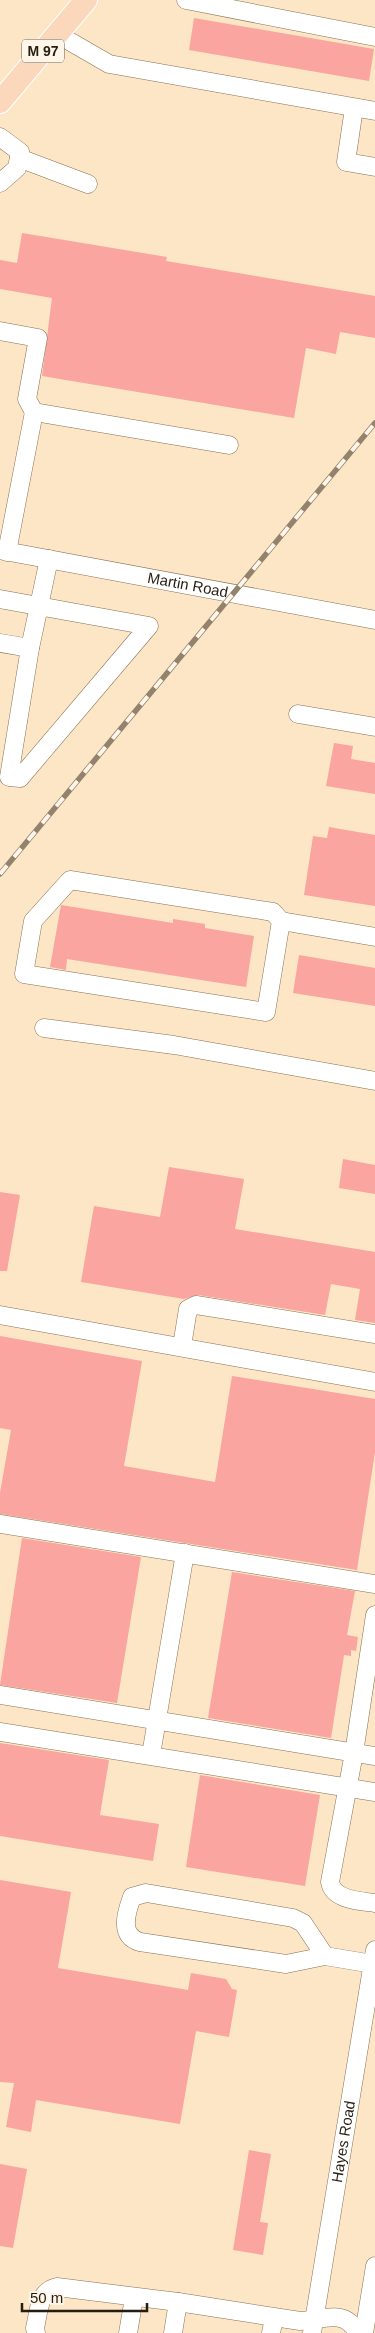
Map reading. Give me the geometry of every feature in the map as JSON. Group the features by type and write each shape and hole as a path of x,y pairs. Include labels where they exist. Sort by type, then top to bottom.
{"main road":[{"name":"M 97","path":"0,102 86,0"}],"street":[{"path":"186,0 375,37"},
{"path":"57,34 109,64 375,111"},
{"path":"354,108 346,162 375,167"},
{"path":"0,137 20,152 17,168 0,183"},
{"path":"19,158 88,184"},
{"path":"0,331 38,338 27,398 34,412 4,551"},
{"path":"34,412 230,445"},
{"name":"Martin Road","path":"4,551 375,620"},
{"path":"0,599 39,606 149,626 20,778 9,777 30,648 39,606 49,559"},
{"path":"0,643 30,648"},
{"path":"298,714 375,727"},
{"path":"282,921 266,1012 24,974 33,921 70,880 273,912 282,921 375,937"},
{"path":"44,1028 174,1046 375,1081"},
{"path":"182,1346 188,1309 196,1305 375,1334"},
{"path":"0,1314 375,1382"},
{"path":"0,1524 375,1584"},
{"path":"151,1754 185,1554"},
{"path":"375,1615 354,1753 330,1882 334,1892 349,1899 375,1903"},
{"path":"0,1695 375,1756"},
{"path":"0,1732 151,1754 375,1792"},
{"path":"325,1956 303,1924 293,1918 146,1893 132,1897 125,1919 127,1933 133,1940 140,1942 286,1964 300,1963 325,1956 374,1957"},
{"name":"Hayes Road","path":"313,2327 371,2003 374,1957"},
{"path":"364,2333 375,2266"},
{"path":"36,2333 35,2328 43,2295 50,2288 57,2287 178,2302 272,2325 313,2327 324,2317 342,2318 357,2333"},
{"path":"128,2333 134,2298"},
{"path":"173,2333 178,2302"}],"building":[{"path":"194,18 374,49 369,81 189,50"},
{"path":"22,233 167,257 166,261 375,296 375,338 340,332 336,354 306,348 294,418 42,376 52,298 0,289 0,260 17,263"},
{"path":"334,743 353,746 351,759 375,763 375,794 326,786"},
{"path":"329,827 375,835 375,906 304,895 313,836 327,838"},
{"path":"61,905 173,923 173,919 205,924 205,928 254,936 246,987 67,959 66,970 50,967"},
{"path":"299,955 375,968 375,1006 293,993"},
{"path":"343,1159 375,1165 375,1194 339,1188"},
{"path":"169,1167 244,1179 235,1229 375,1252 375,1323 355,1320 360,1289 331,1284 325,1315 198,1295 184,1299 81,1282 94,1206 160,1217"},
{"path":"0,1192 20,1195 7,1271 0,1271"},
{"path":"0,1336 142,1361 124,1466 215,1482 232,1376 375,1399 375,1452 357,1570 0,1514 0,1493 11,1430 0,1428"},
{"path":"22,1538 141,1557 117,1703 0,1685"},
{"path":"232,1572 355,1591 347,1635 358,1637 356,1651 351,1650 351,1656 344,1655 331,1738 208,1718"},
{"path":"0,1743 109,1760 100,1815 159,1824 153,1861 0,1836"},
{"path":"200,1775 320,1795 305,1886 186,1867"},
{"path":"0,1880 71,1892 58,1968 188,1990 191,1973 226,1979 232,1989 237,1990 229,2037 196,2031 180,2124 36,2100 31,2132 6,2127 14,2083 0,2082"},
{"path":"249,2150 271,2154 260,2222 268,2223 263,2255 233,2250"},
{"path":"0,2164 27,2169 13,2248 0,2246"}],"railway":[{"path":"0,874 375,423"}]}
